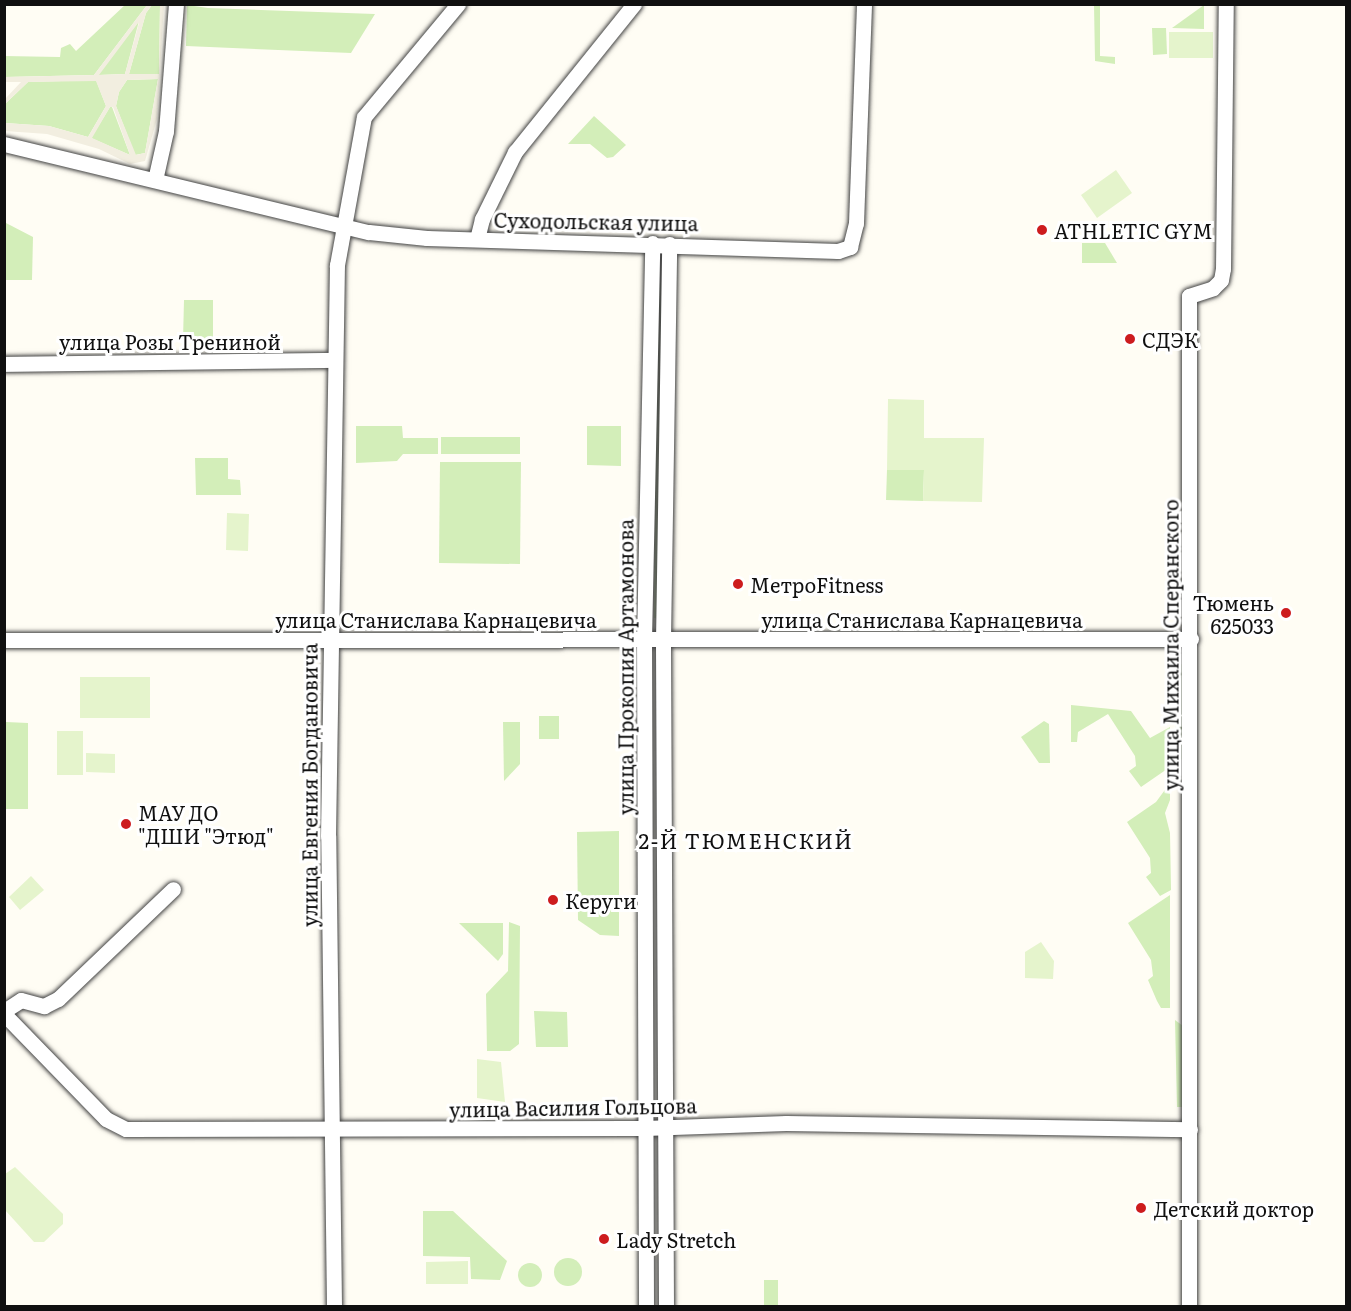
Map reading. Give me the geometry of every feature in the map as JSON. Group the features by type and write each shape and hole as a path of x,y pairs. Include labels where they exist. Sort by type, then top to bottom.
{"street":[{"path":"155,180 166,131 176,4"},
{"path":"341,228 352,195 364,117 458,4"},
{"path":"477,239 485,212 515,152 634,4"},
{"name":"Суходольская улица","path":"4,144 341,228 427,238 652,243 838,251 850,247 856,223 864,4"},
{"name":"улица Михаила Сперанского","path":"1189,1306 1191,639 1189,296 1213,288 1221,280 1223,269 1226,4"},
{"name":"улица Евгения Богдановича","path":"334,1306 330,640 333,621 335,360 341,228"},
{"name":"улица Прокопия Артамонова","path":"646,1306 644,640 652,243"},
{"name":"улица Прокопия Артамонова","path":"666,1306 667,1128 663,640 669,244"},
{"name":"улица Розы Трениной","path":"4,363 335,360"},
{"name":"улица Станислава Карнацевича","path":"4,640 1191,639"},
{"path":"6,1019 21,1000 44,1006 58,999 173,889"},
{"name":"улица Василия Гольцова","path":"6,1019 119,1127 332,1130 667,1128 786,1123 1190,1129"}],"green space":[{"path":"125,5 147,5 94,75 5,77 4,56 60,57 61,48 70,44 76,51"},
{"path":"152,5 160,5 159,74 129,74 146,13"},
{"path":"187,5 208,8 375,14 351,53 186,46"},
{"path":"1094,5 1100,5 1100,56 1115,57 1115,64 1095,61"},
{"path":"1204,5 1204,29 1172,28"},
{"path":"139,21 125,74 98,75"},
{"path":"1152,28 1166,28 1167,54 1153,55"},
{"path":"1169,32 1213,32 1213,58 1169,58"},
{"path":"158,79 145,153 135,155 116,106 119,92 127,80"},
{"path":"96,80 106,106 88,137 49,126 5,123 5,104 28,82"},
{"path":"112,107 130,155 91,138"},
{"path":"594,116 626,145 613,157 607,158 590,144 568,144"},
{"path":"1116,170 1132,193 1097,218 1081,195"},
{"path":"6,223 33,237 32,280 5,280"},
{"path":"1082,243 1105,243 1117,263 1082,263"},
{"path":"656,283 661,283 660,618 654,618"},
{"path":"184,300 213,300 213,340 183,340"},
{"path":"888,399 924,400 924,438 984,438 982,502 923,501 924,470 887,470"},
{"path":"356,426 402,426 403,438 438,438 438,454 403,454 397,461 356,463"},
{"path":"587,426 621,426 621,466 587,465"},
{"path":"441,437 520,437 520,454 441,454"},
{"path":"195,458 228,458 228,479 240,480 241,495 196,495"},
{"path":"440,462 521,462 520,564 439,563"},
{"path":"887,470 924,470 923,501 886,500"},
{"path":"227,513 249,514 248,551 226,550"},
{"path":"1183,664 1182,759 1175,764 1176,665"},
{"path":"80,677 150,677 150,718 80,718"},
{"path":"1071,705 1131,711 1150,738 1170,727 1170,767 1141,787 1129,771 1136,766 1135,756 1108,714 1078,732 1077,742 1071,742"},
{"path":"539,716 559,716 559,739 539,739"},
{"path":"1044,721 1049,724 1050,763 1039,763 1021,737"},
{"path":"6,722 28,723 28,809 6,809"},
{"path":"503,722 520,722 520,764 504,781"},
{"path":"57,731 83,731 83,775 57,775"},
{"path":"86,753 115,754 115,773 86,772"},
{"path":"1170,783 1170,800 1165,813 1170,833 1171,890 1160,896 1146,877 1151,873 1150,858 1127,822 1156,802"},
{"path":"619,831 619,936 600,935 578,920 577,832"},
{"path":"31,876 44,890 20,910 9,897"},
{"path":"1170,895 1170,1008 1161,1008 1148,980 1153,976 1151,960 1128,923"},
{"path":"509,922 520,926 519,1044 510,1051 487,1051 486,994 508,971"},
{"path":"459,923 503,923 503,954 498,961"},
{"path":"1041,942 1054,961 1053,979 1025,978 1025,952"},
{"path":"534,1011 567,1012 568,1047 536,1047"},
{"path":"1175,1020 1183,1026 1183,1107 1177,1107"},
{"path":"477,1059 501,1062 505,1102 477,1098"},
{"path":"15,1167 63,1214 63,1224 44,1242 34,1242 5,1210 5,1174"},
{"path":"423,1211 453,1211 507,1261 500,1280 471,1279 470,1257 423,1256"},
{"path":"568,1258 578,1262 582,1272 578,1282 568,1286 558,1282 554,1272 558,1262"},
{"path":"468,1261 468,1284 426,1284 426,1262"},
{"path":"530,1263 535,1264 541,1270 541,1280 535,1286 530,1287 525,1286 519,1280 518,1275 519,1270 525,1264"},
{"path":"764,1280 778,1280 778,1306 764,1306"}],"shaded area":[{"path":"147,5 152,5 146,13 129,74 159,74 160,5 164,5 157,119 145,161 130,164 99,149 47,134 5,131 5,123 49,126 88,137 106,106 96,81 28,82 5,104 5,99 21,82 5,82 5,77 94,75","holes":["138,23 125,74 99,75","158,79 145,153 136,155 116,106 119,92 127,80","110,107 113,107 130,155 92,138"]}],"place":[{"name":"ATHLETIC GYM","path":"1042,230"},
{"name":"СДЭК","path":"1130,339"},
{"name":"МетроFitness","path":"738,584"},
{"name":"Тюмень 625033","path":"1286,613"},
{"name":"МАУ ДО \"ДШИ \"Этюд\"","path":"126,824"},
{"name":"Керуги","path":"553,900"},
{"name":"Детский доктор","path":"1141,1208"},
{"name":"Lady Stretch","path":"604,1239"}],"district":[{"name":"2-Й ТЮМЕНСКИЙ","path":"746,840"}]}
